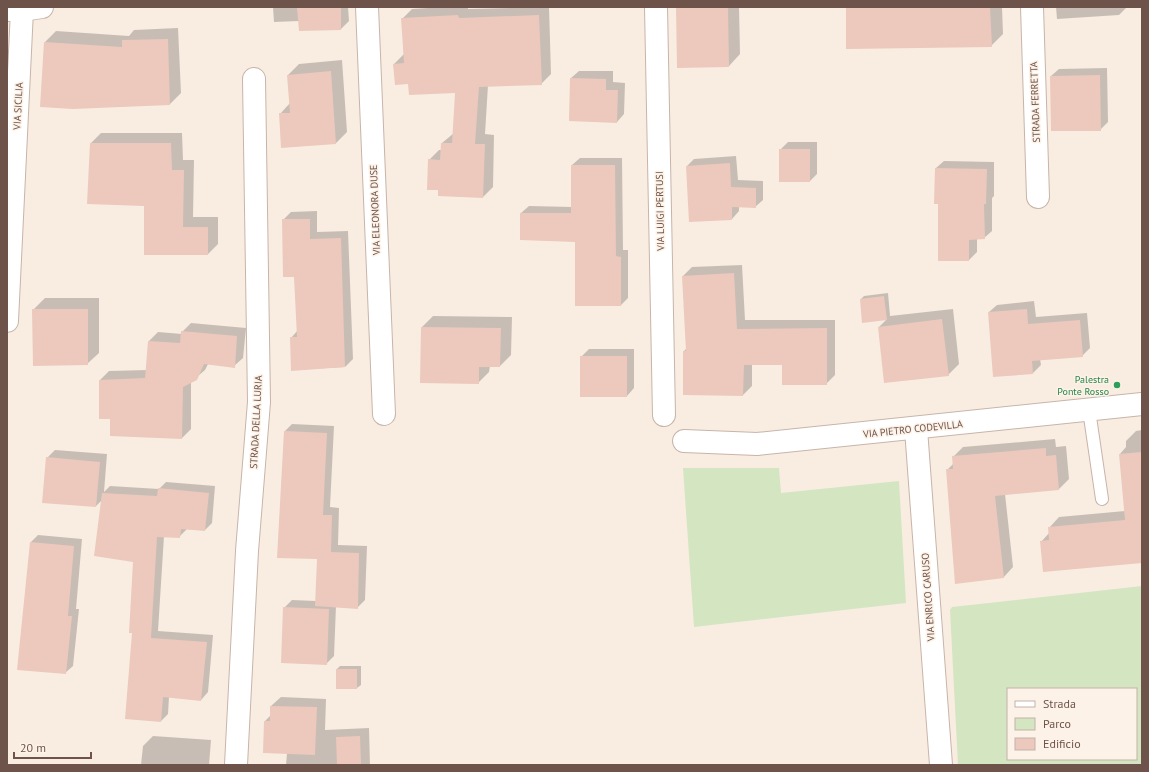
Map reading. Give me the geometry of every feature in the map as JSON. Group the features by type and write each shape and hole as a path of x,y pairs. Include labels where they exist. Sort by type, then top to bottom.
{"street":[{"name":"VIA ELEONORA DUSE","path":"367,7 384,414"},
{"name":"VIA LUIGI PERTUSI","path":"656,7 664,415"},
{"name":"STRADA FERRETTA","path":"1032,7 1038,197"},
{"name":"VIA SICILIA","path":"7,321 24,9"},
{"name":"STRADA DELLA LURIA","path":"236,765 247,551 259,402 254,79"},
{"name":"VIA PIETRO CODEVILLA","path":"684,441 757,444 916,429 1142,404"},
{"name":"VIA ENRICO CARUSO","path":"916,429 941,765"}],"lane":[{"path":"1090,410 1102,499"}],"green space":[{"path":"683,468 779,468 781,493 899,481 906,603 694,627"},
{"path":"1142,586 1142,765 958,765 950,610 952,607"}],"building":[{"path":"297,7 341,7 341,30 299,31"},
{"path":"676,7 728,7 729,67 677,68"},
{"path":"846,7 990,7 992,47 846,49"},
{"path":"458,15 459,18 539,15 542,85 479,87 475,144 485,144 483,198 438,196 438,190 427,190 428,159 440,160 441,143 452,143 455,93 409,95 408,84 395,85 393,64 404,63 401,18"},
{"path":"168,39 170,105 73,109 40,107 44,42 122,47 122,40"},
{"path":"331,71 336,144 281,148 279,113 290,113 287,75"},
{"path":"1100,75 1101,131 1051,131 1050,76"},
{"path":"570,78 606,79 606,90 618,90 617,123 569,121"},
{"path":"90,143 171,143 172,170 184,170 183,227 208,227 208,255 144,255 144,206 87,204"},
{"path":"779,149 810,149 810,182 779,182"},
{"path":"730,163 731,187 756,188 756,208 732,207 732,220 689,222 686,166"},
{"path":"571,165 615,165 616,256 621,257 621,306 575,306 575,242 520,240 520,213 571,213"},
{"path":"935,168 987,169 986,204 984,204 985,239 969,240 969,261 938,261 938,204 934,204"},
{"path":"282,219 310,219 310,239 341,238 345,367 291,371 290,337 297,337 294,277 283,277"},
{"path":"734,273 737,329 827,328 827,385 782,385 782,365 744,365 743,396 683,395 683,351 686,351 682,276"},
{"path":"884,296 887,320 862,323 860,299"},
{"path":"32,309 88,309 88,365 33,366"},
{"path":"1027,309 1028,324 1080,320 1083,357 1032,361 1033,374 993,377 988,312"},
{"path":"942,319 949,376 884,383 878,327"},
{"path":"421,327 501,328 500,367 479,367 479,384 420,383"},
{"path":"181,331 237,336 235,368 204,364 197,380 183,387 182,439 110,436 110,419 99,419 99,380 145,378 148,341 180,343"},
{"path":"580,356 627,356 627,397 580,397"},
{"path":"284,431 327,433 323,515 332,515 331,552 359,553 358,609 315,606 317,559 277,558"},
{"path":"1046,448 1046,456 1056,455 1059,490 995,496 1004,578 955,584 946,469 953,469 952,456"},
{"path":"1142,452 1142,563 1043,572 1040,541 1049,540 1048,527 1125,520 1119,454"},
{"path":"46,457 100,462 96,507 42,503"},
{"path":"158,488 209,493 205,531 181,529 180,538 157,537 151,638 207,642 201,701 163,697 161,722 125,719 132,633 129,633 133,562 94,556 102,493 157,496"},
{"path":"30,542 74,546 68,616 72,616 66,674 17,670"},
{"path":"283,607 329,609 327,665 281,663"},
{"path":"336,669 357,669 357,689 336,689"},
{"path":"270,706 317,707 315,755 263,753 264,721 270,721"},
{"path":"360,736 361,765 337,765 336,737"}],"place":[{"name":"Palestra Ponte Rosso","path":"1117,385"}]}
